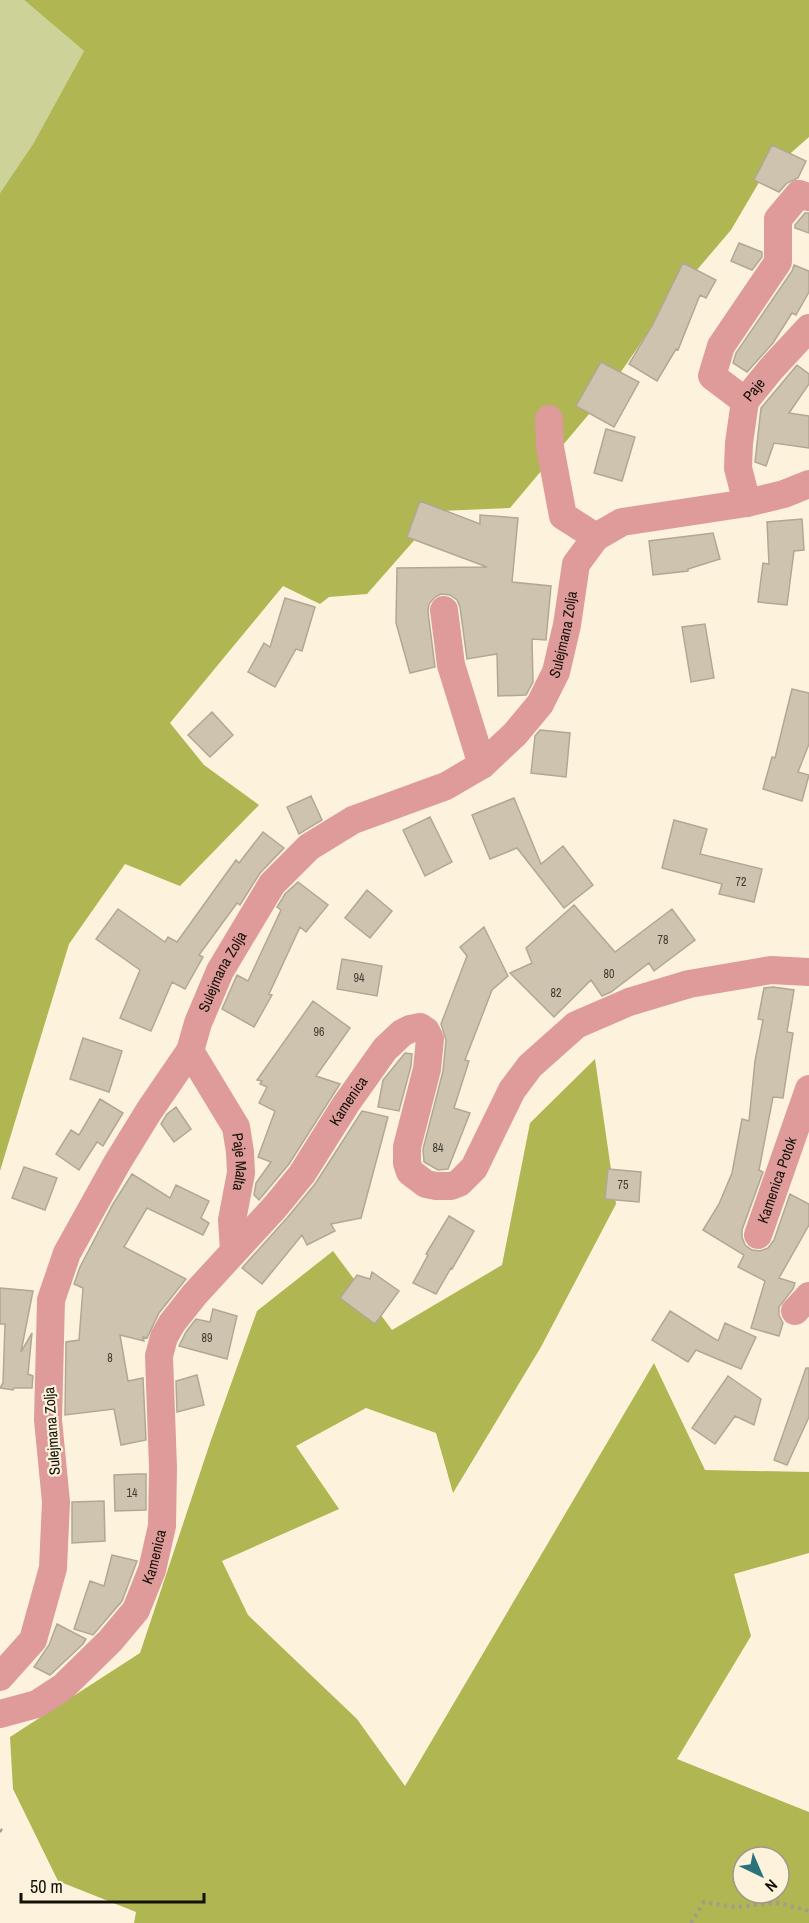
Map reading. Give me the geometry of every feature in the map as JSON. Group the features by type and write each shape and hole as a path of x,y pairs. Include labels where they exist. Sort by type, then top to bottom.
{"street":[{"path":"746,401 712,376 721,346 778,262 778,219 799,194 809,197"},
{"name":"Paje","path":"747,503 738,468 739,443 746,401 771,369 809,328"},
{"path":"549,419 550,447 563,516 596,537"},
{"name":"Sulejmana Zolja","path":"0,1677 33,1640 53,1568 56,1502 48,1420 51,1300 67,1253 117,1163 190,1051 198,1023 220,971 272,884 309,847 353,820 446,786 482,765 515,734 540,704 556,672 567,625 576,564 596,537 622,522 747,503 784,494 809,483"},
{"path":"444,610 451,665 482,765"},
{"name":"Kamenica","path":"0,1714 37,1704 63,1687 110,1641 136,1610 152,1570 162,1526 163,1468 159,1356 164,1337 172,1323 302,1174 385,1048 402,1033 420,1027 426,1031 430,1039 427,1069 407,1147 408,1163 410,1172 426,1184 451,1186 459,1183 474,1168 512,1090 530,1066 576,1024 629,1002 689,984 771,970 809,972"},
{"name":"Paje Malta","path":"190,1051 236,1127 241,1173 232,1220 234,1251"},
{"name":"Kamenica Potok","path":"758,1235 809,1089"}],"path":[{"path":"691,1923 704,1902 735,1907 778,1903 809,1911"}],"green space":[{"path":"0,0 24,0 84,51 33,144 0,193"},
{"path":"24,0 809,0 809,137 761,179 731,230 667,305 605,395 510,508 440,511 367,594 329,597 320,604 283,586 170,723 204,765 259,805 180,886 125,864 69,944 0,1171 0,193 33,144 84,51"},
{"path":"595,1059 616,1204 541,1347 453,1493 436,1433 366,1408 296,1446 339,1509 222,1561 248,1615 357,1719 405,1786 654,1363 705,1470 809,1472 809,1553 734,1574 751,1636 677,1759 809,1812 809,1923 134,1923 136,1912 58,1881 13,1789 10,1737 140,1653 257,1311 333,1251 392,1330 502,1265 530,1123"}],"building":[{"path":"772,145 806,161 798,178 787,183 779,192 754,180"},
{"path":"805,213 809,213 809,233 795,228"},
{"path":"739,243 762,252 762,257 752,270 731,261"},
{"path":"683,263 716,280 706,298 700,295 678,350 676,349 657,381 629,364 653,324"},
{"path":"794,265 809,271 809,292 796,315 792,313 773,343 747,372 733,363 736,353"},
{"path":"601,362 639,382 614,427 576,406"},
{"path":"797,365 809,374 809,384 789,413 809,416 809,448 774,443 766,466 755,462 761,408"},
{"path":"606,429 635,437 622,481 594,473"},
{"path":"420,501 480,524 480,515 518,518 512,582 551,586 546,640 532,639 533,682 526,695 498,696 497,654 467,659 460,607 457,600 450,595 441,594 429,604 435,667 410,673 396,623 397,568 487,567 407,537"},
{"path":"802,519 804,550 794,551 787,605 758,602 763,563 769,564 767,522"},
{"path":"713,533 720,559 688,569 688,571 653,575 649,541"},
{"path":"285,598 315,607 302,651 296,649 275,687 248,672 264,643 270,647"},
{"path":"705,624 714,678 691,682 682,627"},
{"path":"792,689 809,693 809,744 798,772 809,775 802,801 763,789 772,757 775,758"},
{"path":"212,712 233,735 210,757 188,735"},
{"path":"540,730 570,733 566,777 531,773 535,736"},
{"path":"311,796 322,820 299,834 287,807"},
{"path":"514,798 541,864 563,846 593,885 564,908 517,848 490,859 472,815"},
{"path":"430,817 452,862 425,876 403,830"},
{"path":"674,820 707,829 700,854 762,869 754,902 719,894 722,884 662,868"},
{"path":"263,832 284,848 260,873 240,905 237,903 199,955 203,957 185,989 172,982 151,1031 120,1018 140,970 96,939 118,909 165,942 168,937 177,942 236,860 239,863"},
{"path":"298,882 328,905 306,932 300,927 269,994 272,995 254,1027 222,1009 237,975 248,981 281,910 277,907 285,894"},
{"path":"367,890 392,911 370,938 345,918"},
{"path":"574,905 615,952 672,909 695,940 654,971 649,963 611,992 602,996 591,980 554,1017 510,973 532,963 526,948"},
{"path":"484,927 508,976 492,990 465,1060 469,1061 454,1108 470,1113 448,1169 438,1170 424,1162 423,1149 443,1071 446,1040 441,1024 467,956 460,947"},
{"path":"342,959 382,966 377,996 337,989"},
{"path":"764,988 794,990 787,1032 793,1033 783,1098 773,1097 759,1170 763,1172 742,1230 742,1237 745,1245 752,1250 760,1251 768,1248 774,1240 790,1194 809,1204 809,1225 779,1278 795,1283 779,1307 779,1315 783,1323 779,1336 751,1328 765,1281 738,1267 744,1255 703,1230 719,1204 732,1173 742,1119 749,1121 755,1061 763,1020 758,1019"},
{"path":"313,1001 350,1028 316,1076 340,1084 289,1164 259,1200 254,1195 256,1183 271,1162 258,1157 275,1111 259,1103 267,1087 260,1084 262,1081 257,1080"},
{"path":"83,1038 122,1051 109,1092 70,1079"},
{"path":"405,1053 412,1054 411,1066 399,1111 378,1107 383,1080"},
{"path":"100,1099 123,1113 103,1146 97,1142 79,1170 56,1154 71,1130 79,1135"},
{"path":"176,1107 191,1129 174,1142 161,1124 167,1114"},
{"path":"362,1111 388,1117 361,1218 331,1224 335,1231 307,1245 302,1235 262,1284 242,1268 315,1184"},
{"path":"24,1167 57,1178 45,1210 12,1198"},
{"path":"608,1169 641,1172 639,1202 605,1199"},
{"path":"132,1174 170,1198 176,1185 209,1201 201,1218 209,1223 203,1235 147,1208 124,1247 186,1279 159,1313 147,1338 143,1337 144,1341 120,1335 128,1381 143,1378 146,1440 121,1445 114,1409 65,1415 66,1342 79,1340 83,1288 74,1284 80,1267 113,1204"},
{"path":"449,1216 474,1231 436,1294 413,1283 428,1255 426,1254"},
{"path":"372,1272 399,1291 375,1324 340,1298 357,1275 370,1279"},
{"path":"0,1288 33,1291 21,1352 32,1333 28,1374 33,1376 32,1388 14,1388 13,1390 0,1388 3,1383 5,1324 0,1324"},
{"path":"213,1309 237,1316 227,1359 179,1346 196,1319 210,1322"},
{"path":"670,1311 718,1341 725,1323 756,1337 741,1369 696,1350 688,1362 652,1340"},
{"path":"806,1368 809,1368 809,1417 787,1465 774,1460"},
{"path":"197,1375 204,1405 177,1412 176,1381"},
{"path":"728,1376 761,1399 754,1425 735,1416 715,1444 692,1428"},
{"path":"146,1474 146,1510 115,1511 114,1475"},
{"path":"104,1501 105,1541 72,1543 72,1502"},
{"path":"112,1555 137,1561 122,1601 93,1635 74,1629 90,1581 104,1586"},
{"path":"57,1624 86,1639 50,1675 34,1667 49,1645"}]}
